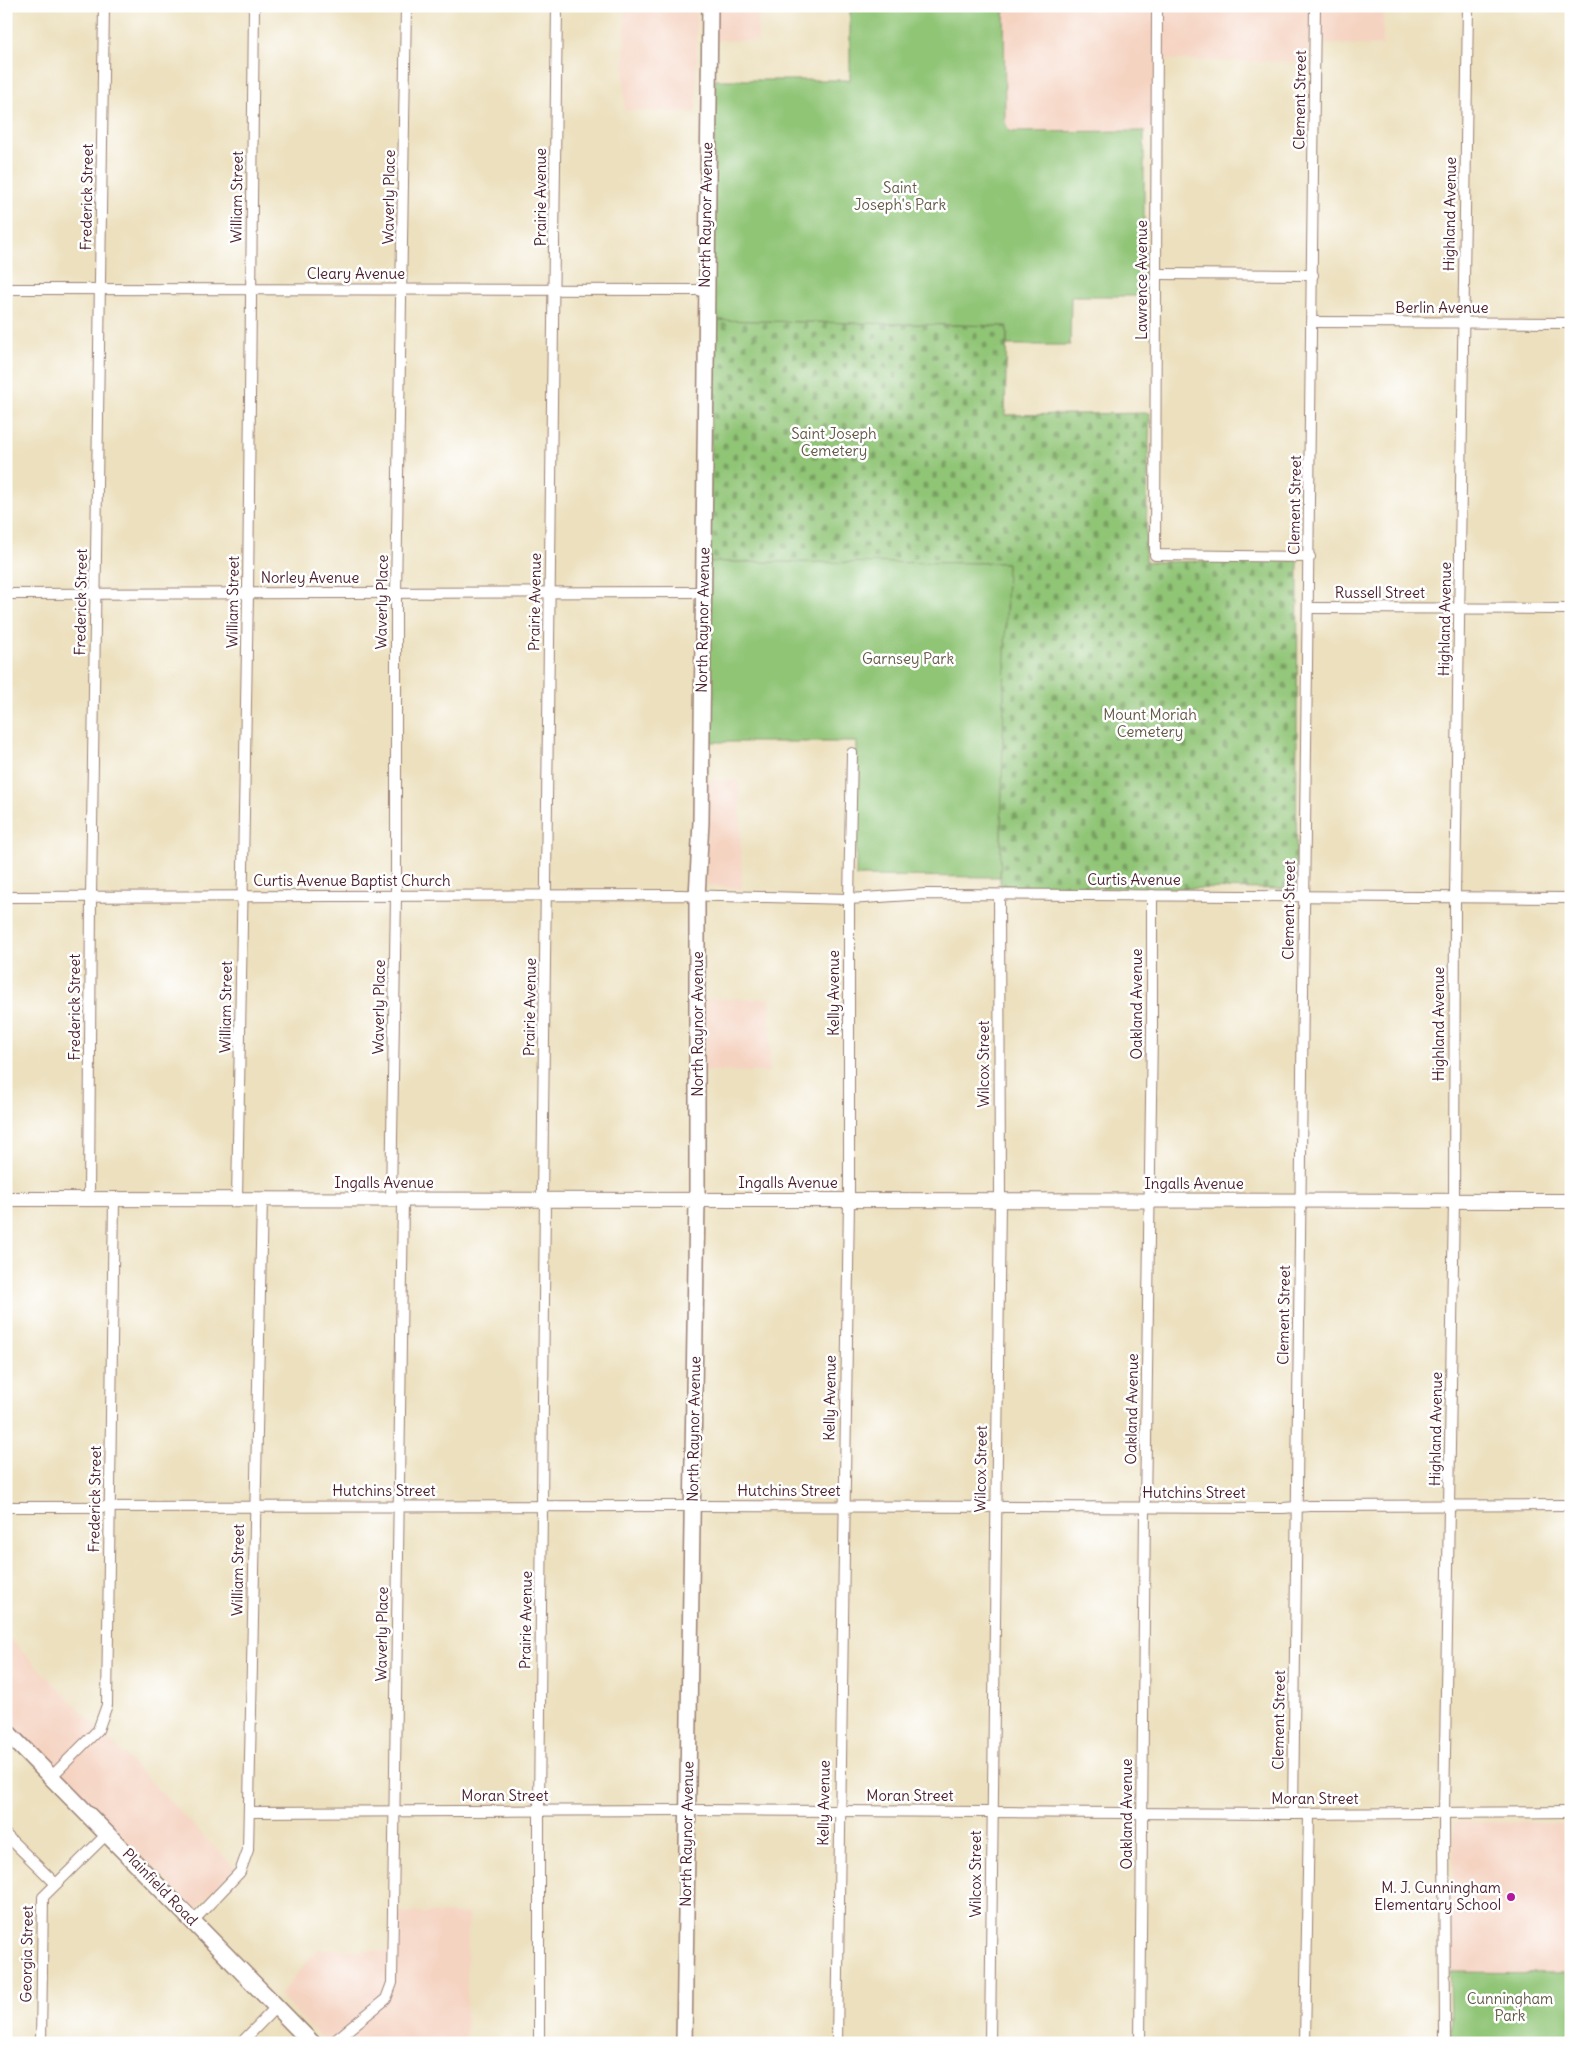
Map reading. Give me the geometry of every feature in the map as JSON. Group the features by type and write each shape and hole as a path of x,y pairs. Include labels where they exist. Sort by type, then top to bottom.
{"main road":[{"name":"North Raynor Avenue","path":"684,2043 697,1199 697,897 701,822 705,290 710,6"},
{"name":"Plainfield Road","path":"6,1731 312,2043"}],"street":[{"name":"Frederick Street","path":"89,1198 90,897 104,6"},
{"name":"William Street","path":"237,1198 248,594 254,6"},
{"name":"Waverly Place","path":"332,2043 386,2000 392,1983 399,1506 396,593 403,290 406,6"},
{"name":"Prairie Avenue","path":"539,2043 546,896 555,290 557,6"},
{"name":"Lawrence Avenue","path":"1157,6 1155,554 1310,557"},
{"name":"Clement Street","path":"1293,1814 1316,6"},
{"name":"Highland Avenue","path":"1445,2043 1444,1813 1450,1505 1455,898 1468,6"},
{"path":"1157,274 1313,275"},
{"name":"Cleary Avenue","path":"6,289 705,290"},
{"name":"Berlin Avenue","path":"1312,322 1571,323"},
{"name":"Norley Avenue","path":"6,594 703,592"},
{"name":"Russell Street","path":"1309,608 1571,609"},
{"name":"Kelly Avenue","path":"837,2043 849,1199 849,899 852,753"},
{"name":"Curtis Avenue","path":"697,897 849,899 925,894 1304,898 1571,898"},
{"name":"Curtis Avenue Baptist Church","path":"6,897 680,895 697,897"},
{"name":"Wilcox Street","path":"990,2043 991,1812 1000,1200 999,895"},
{"name":"Oakland Avenue","path":"1140,2043 1152,895"},
{"name":"Ingalls Avenue","path":"6,1199 544,1198 1571,1201"},
{"name":"Frederick Street","path":"50,1777 98,1730 108,1705 114,1199"},
{"name":"William Street","path":"193,1921 240,1872 248,1850 262,1199"},
{"name":"Hutchins Street","path":"6,1507 844,1506 1145,1508 1571,1505"},
{"name":"Moran Street","path":"250,1812 688,1810 1310,1814 1571,1812"},
{"path":"1305,2043 1310,1814"},
{"name":"Georgia Street","path":"41,2043 43,1897 55,1883 108,1834"},
{"path":"6,1835 55,1883"},
{"path":"241,2043 276,2007"}],"shaded area":[{"path":"625,6 697,6 696,112 624,110"},
{"path":"715,6 758,6 758,41 715,40"},
{"path":"1004,6 1383,6 1383,46 1308,43 1308,62 1160,60 1161,132 1011,132 1005,123"},
{"path":"707,781 739,781 742,889 707,885"},
{"path":"705,999 770,999 769,1072 704,1071"},
{"path":"6,1635 235,1868 195,1910 6,1718"},
{"name":"M. J. Cunningham Elementary School","path":"1454,1822 1571,1823 1571,1973 1450,1972"},
{"path":"399,1912 468,1914 466,2038 463,2043 326,2043 279,1995 318,1949 398,1952"}],"green space":[{"name":"Saint Joseph's Park","path":"850,6 1004,6 1005,123 1010,132 1144,131 1144,296 1071,296 1070,345 1007,345 1007,326 712,320 715,80 850,80"},
{"path":"712,320 1007,326 1005,415 1150,413 1145,562 1298,560 1296,889 1000,887 1006,563 709,562"},
{"name":"Garnsey Park","path":"709,562 1007,563 1000,877 856,876 857,742 707,742"},
{"name":"Cunningham Park","path":"1450,1972 1571,1973 1571,2043 1451,2043"}],"place":[{"name":"M. J. Cunningham Elementary School","path":"1511,1897"}],"park label":[{"name":"Saint Joseph Cemetery","path":"834,442"},
{"name":"Mount Moriah Cemetery","path":"1150,724"}]}
